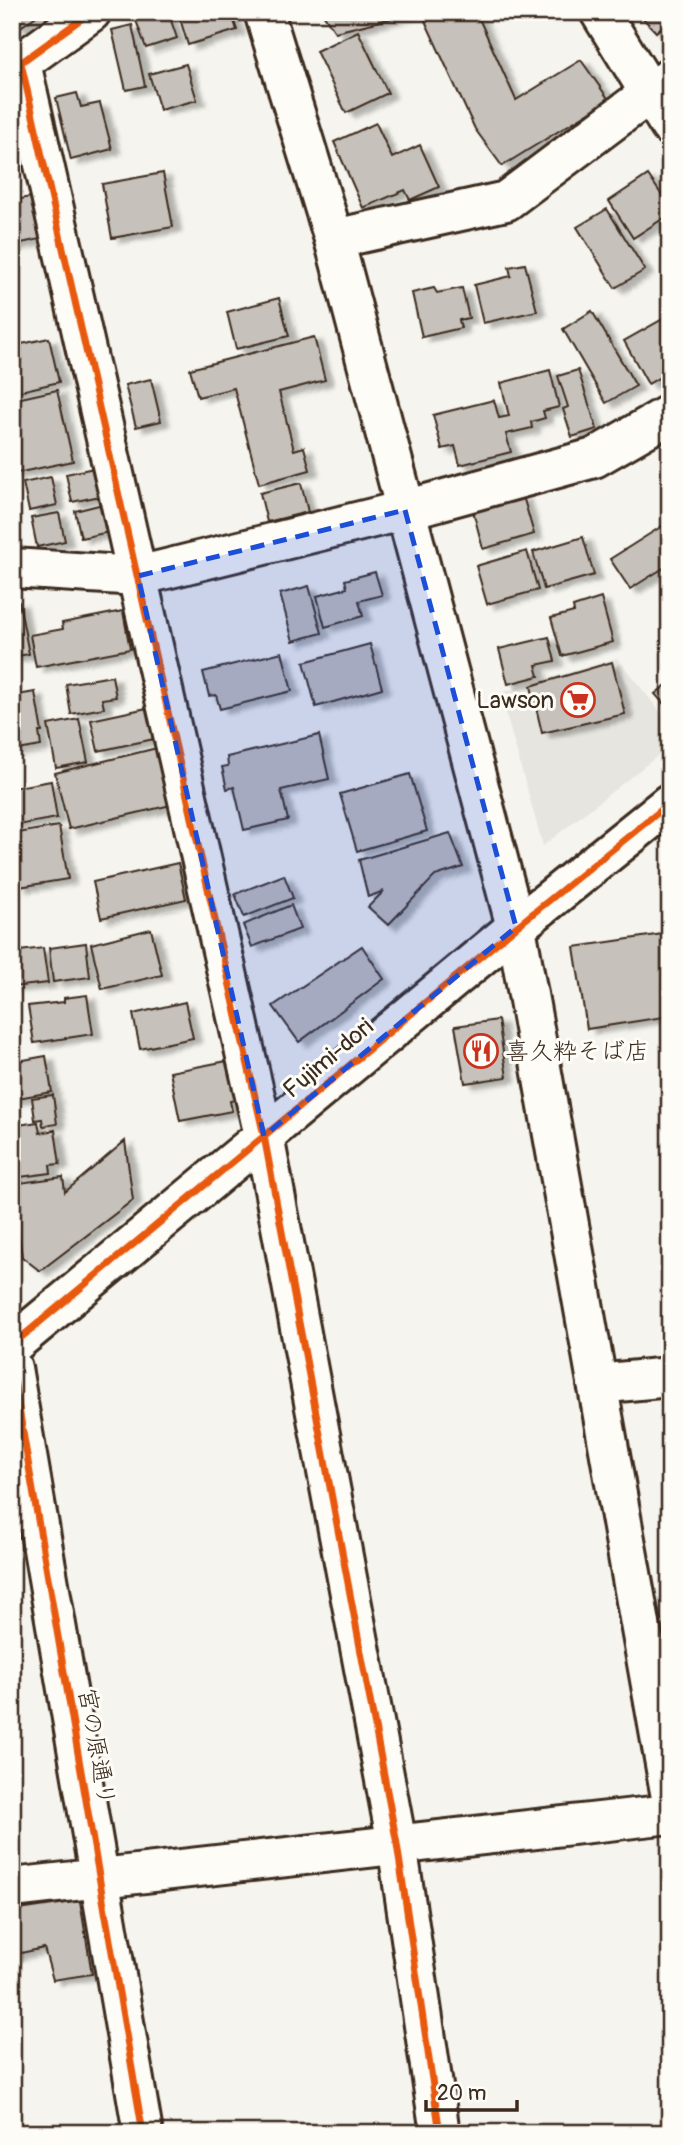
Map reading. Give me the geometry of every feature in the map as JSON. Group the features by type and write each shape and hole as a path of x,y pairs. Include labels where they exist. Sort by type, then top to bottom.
{"street":[{"path":"91,12 17,66 138,576 264,1136 397,1844 440,2133"},
{"path":"264,12 334,239 516,927 670,1792"},
{"path":"334,239 506,201 663,100 600,12"},
{"path":"12,569 138,576 405,510 594,458 670,414"},
{"name":"Fujimi-dori","path":"12,1345 516,927 670,803"},
{"name":"宮の原通り","path":"12,1368 143,2133"},
{"path":"597,1384 670,1377"},
{"path":"12,1888 670,1814"}],"highlighted area":[{"path":"405,510 516,927 264,1136 138,576"}],"shaded area":[{"path":"617,658 670,724 670,746 543,846 500,693"}],"building":[{"path":"12,12 42,12 19,28 12,18"},
{"path":"133,12 168,12 177,38 146,48"},
{"path":"178,12 231,12 237,30 188,45"},
{"path":"322,12 418,12 335,32"},
{"path":"421,12 476,12 516,100 581,60 609,100 502,166 475,129"},
{"path":"637,12 670,12 670,20 656,32"},
{"path":"132,25 145,86 126,90 112,30"},
{"path":"358,31 388,93 346,113 316,51"},
{"path":"186,64 197,100 160,110 149,74"},
{"path":"77,93 81,107 100,103 112,149 71,160 56,98"},
{"path":"376,123 392,158 420,145 439,187 410,200 405,190 363,208 334,142"},
{"path":"163,173 173,227 112,238 102,184"},
{"path":"648,175 670,207 670,214 633,238 609,201"},
{"path":"30,197 40,239 12,245 12,201"},
{"path":"607,209 645,270 615,288 577,227"},
{"path":"525,264 537,311 483,323 474,285 511,276 509,267"},
{"path":"434,288 437,293 462,288 469,318 459,320 461,328 422,337 412,293"},
{"path":"279,298 289,336 236,349 227,312"},
{"path":"592,311 636,386 606,403 563,329"},
{"path":"670,315 670,371 648,384 624,341"},
{"path":"314,337 325,380 279,392 294,450 304,447 310,470 259,484 234,388 198,397 190,369"},
{"path":"49,338 59,382 12,393 12,346"},
{"path":"550,370 559,407 543,411 545,418 531,422 532,428 506,434 511,452 460,465 455,446 442,449 433,415 494,400 499,418 509,416 501,383"},
{"path":"578,370 597,429 572,437 563,409 568,407 558,376"},
{"path":"151,379 161,421 136,427 125,385"},
{"path":"57,390 73,461 12,474 12,400"},
{"path":"94,468 100,496 72,502 66,474"},
{"path":"51,477 57,505 29,511 23,483"},
{"path":"301,483 308,512 267,522 260,493"},
{"path":"523,496 534,534 483,549 473,511"},
{"path":"103,504 109,532 81,538 75,511"},
{"path":"59,513 65,541 37,547 31,518"},
{"path":"667,523 670,527 670,564 630,589 610,559"},
{"path":"583,537 594,575 544,589 533,552"},
{"path":"527,551 538,590 487,604 476,566"},
{"path":"375,572 382,595 359,601 363,616 325,627 317,596 347,588 345,580"},
{"path":"309,586 322,633 293,641 280,594"},
{"path":"601,598 613,642 562,656 551,618 574,612 573,607"},
{"path":"19,602 29,654 12,657 12,603"},
{"path":"123,611 130,649 36,667 30,635 63,629 62,623"},
{"path":"549,637 555,661 536,665 539,676 508,684 499,649"},
{"path":"370,644 382,688 316,707 304,662"},
{"path":"282,652 292,691 220,709 216,695 209,696 203,672"},
{"name":"Lawson","path":"612,662 625,714 542,733 531,686"},
{"path":"112,676 116,697 102,699 104,708 71,714 66,684"},
{"path":"670,682 670,711 655,694"},
{"path":"35,692 42,732 39,732 41,746 12,751 12,696"},
{"path":"147,708 154,739 98,751 91,720"},
{"path":"79,719 88,762 56,768 48,725"},
{"path":"319,735 329,779 281,790 288,820 244,830 234,787 227,789 222,767 228,766 227,757"},
{"path":"157,748 171,805 69,829 55,773"},
{"path":"410,774 427,831 357,851 340,794"},
{"path":"51,781 57,818 12,826 12,788"},
{"path":"59,826 68,879 19,887 12,834"},
{"path":"450,833 463,867 435,876 388,925 368,907 384,891 368,897 359,860"},
{"path":"178,863 186,899 101,918 93,882"},
{"path":"284,875 293,898 244,917 235,894"},
{"path":"291,905 300,929 252,947 243,925"},
{"path":"151,929 162,975 102,989 91,944"},
{"path":"670,933 670,1016 587,1029 574,947"},
{"path":"86,943 90,977 53,982 49,948"},
{"path":"362,946 384,979 299,1042 273,1006"},
{"path":"43,948 48,983 12,987 12,952"},
{"path":"87,995 93,1034 34,1043 28,1006 64,1002 64,998"},
{"path":"185,1002 193,1038 140,1049 133,1014"},
{"name":"喜久粋そば店","path":"498,1020 507,1077 465,1083 455,1026"},
{"path":"46,1056 52,1092 12,1099 12,1062"},
{"path":"227,1061 235,1100 230,1101 232,1111 180,1121 170,1072"},
{"path":"53,1095 57,1124 43,1126 42,1119 35,1120 32,1098"},
{"path":"38,1122 40,1133 55,1130 60,1164 50,1165 51,1173 12,1178 12,1126"},
{"path":"125,1141 133,1200 40,1271 22,1257 12,1184 63,1177 65,1192"},
{"path":"80,1901 92,1974 53,1980 44,1948 12,1955 12,1911"}],"cycle path":[{"path":"12,69 91,12"},
{"path":"21,63 264,1136 397,1844 440,2133"},
{"path":"12,1345 516,927 670,803"},
{"path":"12,1368 143,2133"}],"place":[{"name":"Lawson","path":"578,700"},
{"name":"喜久粋そば店","path":"481,1051"}]}
